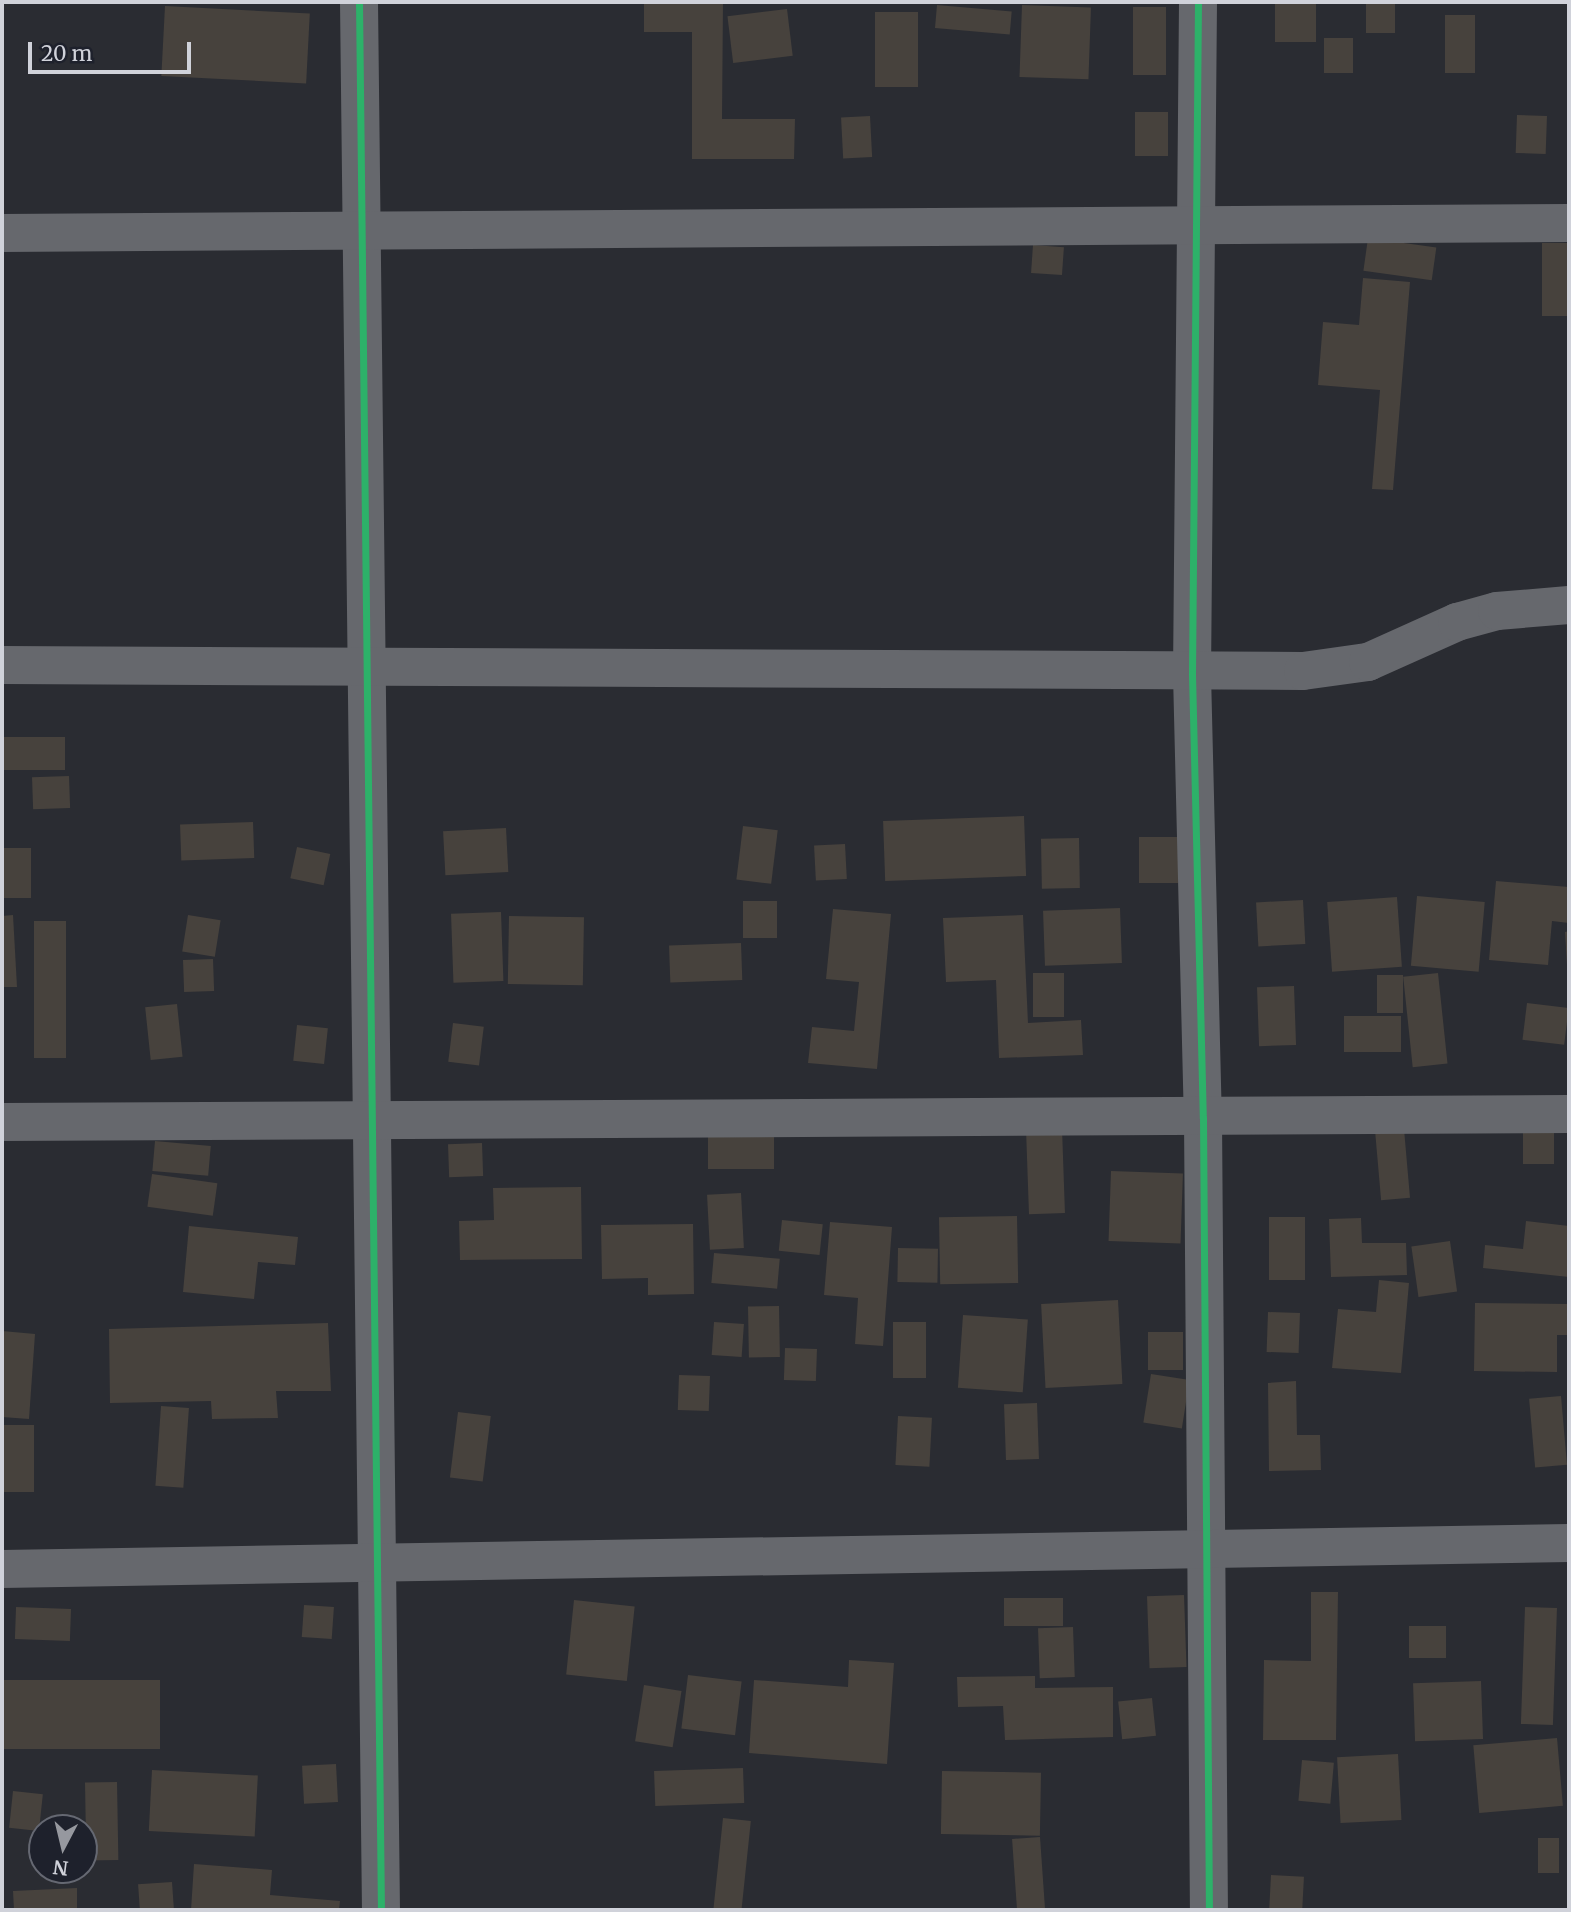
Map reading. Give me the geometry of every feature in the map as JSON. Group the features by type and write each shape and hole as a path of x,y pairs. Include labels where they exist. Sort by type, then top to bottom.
{"street":[{"path":"359,2 368,1123 378,1565 382,1910"},
{"path":"1198,2 1199,227 1192,674 1203,1118 1209,1910"},
{"path":"2,233 361,235 1569,223"},
{"path":"2,665 365,664 1192,674 1303,671 1368,662 1457,622 1497,611 1569,605"},
{"path":"2,1122 368,1123 1569,1114"},
{"path":"2,1569 378,1565 1569,1543"}],"building":[{"path":"644,2 723,2 722,119 795,119 794,159 692,159 692,32 644,32"},
{"path":"1366,2 1395,2 1395,33 1366,33"},
{"path":"1275,4 1316,4 1316,42 1275,42"},
{"path":"937,5 1012,12 1010,34 935,28"},
{"path":"1022,5 1091,7 1088,79 1019,77"},
{"path":"165,6 310,14 306,83 161,76"},
{"path":"1133,7 1166,7 1166,75 1133,75"},
{"path":"787,9 793,56 733,63 727,16"},
{"path":"875,12 918,12 918,87 875,87"},
{"path":"1445,15 1475,15 1475,73 1445,73"},
{"path":"1324,38 1353,38 1353,73 1324,73"},
{"path":"1135,112 1168,112 1168,156 1135,156"},
{"path":"1517,115 1547,116 1546,154 1516,153"},
{"path":"870,116 872,157 843,158 841,118"},
{"path":"1368,238 1436,248 1432,280 1363,271"},
{"path":"1542,243 1569,243 1569,316 1542,316"},
{"path":"1033,245 1064,247 1062,275 1031,273"},
{"path":"1363,278 1410,282 1393,490 1372,489 1380,390 1318,385 1323,322 1359,325"},
{"path":"3,737 65,737 65,770 3,770"},
{"path":"69,776 70,808 33,809 32,777"},
{"path":"1024,816 1026,876 885,881 883,821"},
{"path":"253,822 254,858 181,861 180,825"},
{"path":"743,826 778,830 771,884 736,880"},
{"path":"506,828 508,872 445,875 443,831"},
{"path":"1139,837 1178,837 1178,883 1139,883"},
{"path":"1079,838 1080,888 1042,889 1041,839"},
{"path":"845,844 847,879 816,881 814,846"},
{"path":"297,847 330,854 324,885 290,878"},
{"path":"2,848 31,848 31,898 2,898"},
{"path":"1496,881 1569,887 1569,923 1552,921 1548,965 1489,960"},
{"path":"1417,896 1485,902 1479,972 1411,966"},
{"path":"1397,897 1402,967 1332,972 1327,902"},
{"path":"1303,900 1305,944 1258,946 1256,902"},
{"path":"743,901 777,901 777,938 743,938"},
{"path":"1120,908 1122,963 1045,966 1043,911"},
{"path":"833,909 891,914 877,1069 808,1063 812,1027 854,1031 859,982 826,979"},
{"path":"501,912 503,981 453,983 451,914"},
{"path":"13,915 17,987 2,987 2,916"},
{"path":"188,915 221,920 215,957 182,952"},
{"path":"1023,915 1028,1023 1081,1020 1083,1055 999,1058 996,980 946,982 943,918"},
{"path":"509,916 584,917 583,985 508,984"},
{"path":"34,921 66,921 66,1058 34,1058"},
{"path":"1569,931 1569,965 1567,965 1565,932"},
{"path":"741,943 742,980 670,982 669,946"},
{"path":"213,959 214,991 184,992 183,960"},
{"path":"1033,973 1064,973 1064,1017 1033,1017"},
{"path":"1438,973 1448,1064 1413,1067 1403,977"},
{"path":"1377,975 1403,975 1403,1013 1377,1013"},
{"path":"1294,986 1296,1045 1259,1046 1257,987"},
{"path":"1527,1003 1569,1008 1564,1045 1522,1040"},
{"path":"177,1004 183,1057 151,1060 145,1007"},
{"path":"1344,1016 1401,1016 1401,1052 1344,1052"},
{"path":"453,1023 484,1027 479,1065 448,1062"},
{"path":"297,1025 328,1028 324,1064 293,1061"},
{"path":"1523,1122 1554,1122 1554,1164 1523,1164"},
{"path":"1062,1128 1065,1213 1029,1214 1026,1129"},
{"path":"1404,1129 1410,1198 1381,1200 1375,1132"},
{"path":"708,1134 774,1134 774,1169 708,1169"},
{"path":"155,1141 211,1146 208,1176 152,1171"},
{"path":"482,1143 483,1176 449,1177 448,1144"},
{"path":"1111,1171 1183,1174 1181,1243 1109,1241"},
{"path":"152,1174 217,1183 213,1216 147,1207"},
{"path":"581,1187 582,1259 460,1260 459,1221 494,1220 493,1188"},
{"path":"741,1193 744,1248 710,1250 707,1195"},
{"path":"1017,1216 1018,1283 940,1284 939,1217"},
{"path":"1269,1217 1305,1217 1305,1280 1269,1280"},
{"path":"1361,1218 1362,1243 1406,1243 1407,1275 1331,1277 1329,1219"},
{"path":"782,1220 823,1224 820,1255 779,1251"},
{"path":"1526,1221 1569,1226 1569,1277 1483,1268 1485,1245 1523,1249"},
{"path":"830,1222 892,1227 883,1346 855,1344 858,1298 824,1295"},
{"path":"693,1224 694,1294 648,1295 648,1278 602,1279 601,1225"},
{"path":"189,1226 298,1237 295,1265 258,1262 254,1299 183,1292"},
{"path":"1450,1241 1457,1292 1418,1297 1411,1246"},
{"path":"898,1248 938,1249 937,1283 897,1282"},
{"path":"714,1253 780,1259 777,1289 711,1283"},
{"path":"1379,1280 1409,1283 1401,1373 1332,1368 1338,1309 1376,1312"},
{"path":"1118,1300 1122,1384 1046,1388 1041,1304"},
{"path":"1475,1303 1569,1304 1569,1335 1557,1335 1557,1372 1474,1371"},
{"path":"779,1306 780,1357 749,1358 748,1307"},
{"path":"1268,1312 1300,1313 1299,1353 1267,1352"},
{"path":"963,1315 1028,1320 1023,1392 958,1388"},
{"path":"714,1322 744,1324 742,1357 712,1355"},
{"path":"893,1322 926,1322 926,1378 893,1378"},
{"path":"328,1323 331,1391 276,1391 278,1418 212,1419 211,1401 110,1403 109,1329"},
{"path":"2,1331 35,1334 29,1419 2,1417"},
{"path":"1148,1332 1183,1332 1183,1370 1148,1370"},
{"path":"785,1348 817,1349 816,1381 784,1380"},
{"path":"1151,1374 1190,1380 1182,1428 1143,1422"},
{"path":"679,1375 710,1376 709,1411 678,1410"},
{"path":"1296,1381 1297,1435 1320,1435 1321,1470 1269,1471 1268,1383"},
{"path":"1561,1396 1567,1465 1535,1468 1529,1399"},
{"path":"1037,1403 1039,1459 1006,1460 1004,1404"},
{"path":"161,1406 189,1408 183,1488 155,1486"},
{"path":"458,1412 491,1416 483,1482 450,1478"},
{"path":"898,1416 932,1418 929,1467 895,1465"},
{"path":"2,1425 34,1425 34,1492 2,1492"},
{"path":"1311,1592 1338,1592 1336,1740 1263,1740 1264,1660 1311,1661"},
{"path":"1184,1595 1187,1667 1150,1668 1147,1596"},
{"path":"1004,1598 1063,1598 1063,1626 1004,1626"},
{"path":"574,1600 635,1606 627,1681 566,1675"},
{"path":"304,1605 334,1607 332,1639 302,1637"},
{"path":"16,1607 71,1609 70,1641 15,1639"},
{"path":"1525,1607 1557,1608 1553,1725 1521,1724"},
{"path":"1409,1626 1446,1626 1446,1658 1409,1658"},
{"path":"1073,1627 1075,1677 1040,1678 1038,1628"},
{"path":"849,1660 894,1663 887,1764 749,1753 754,1680 848,1687"},
{"path":"688,1675 742,1682 735,1735 681,1729"},
{"path":"1035,1676 1035,1688 1113,1687 1113,1737 1005,1740 1003,1706 958,1707 957,1677"},
{"path":"2,1680 160,1680 160,1749 2,1749"},
{"path":"1481,1681 1483,1739 1415,1741 1413,1683"},
{"path":"644,1685 682,1691 673,1747 635,1741"},
{"path":"1152,1698 1156,1736 1122,1739 1118,1702"},
{"path":"1557,1738 1563,1806 1479,1813 1473,1745"},
{"path":"1398,1754 1401,1820 1341,1823 1337,1757"},
{"path":"1302,1760 1334,1763 1330,1804 1298,1801"},
{"path":"336,1764 338,1802 304,1804 302,1766"},
{"path":"743,1768 744,1803 655,1806 654,1771"},
{"path":"152,1770 258,1776 255,1836 149,1831"},
{"path":"942,1771 1041,1773 1040,1836 941,1834"},
{"path":"117,1782 118,1860 98,1860 98,1814 86,1814 85,1783"},
{"path":"13,1791 43,1794 41,1814 28,1814 28,1830 9,1828"},
{"path":"723,1818 751,1821 741,1910 713,1909"},
{"path":"1040,1837 1045,1910 1017,1910 1012,1839"},
{"path":"1538,1838 1559,1838 1559,1873 1538,1873"},
{"path":"194,1864 272,1870 270,1895 340,1901 339,1910 191,1910"},
{"path":"1271,1875 1304,1877 1302,1910 1269,1909"},
{"path":"172,1882 174,1910 140,1910 138,1884"},
{"path":"77,1888 77,1910 14,1910 13,1891"}],"cycle path":[{"path":"359,2 381,1910"},
{"path":"1198,2 1192,674 1203,1118 1209,1910"}]}
